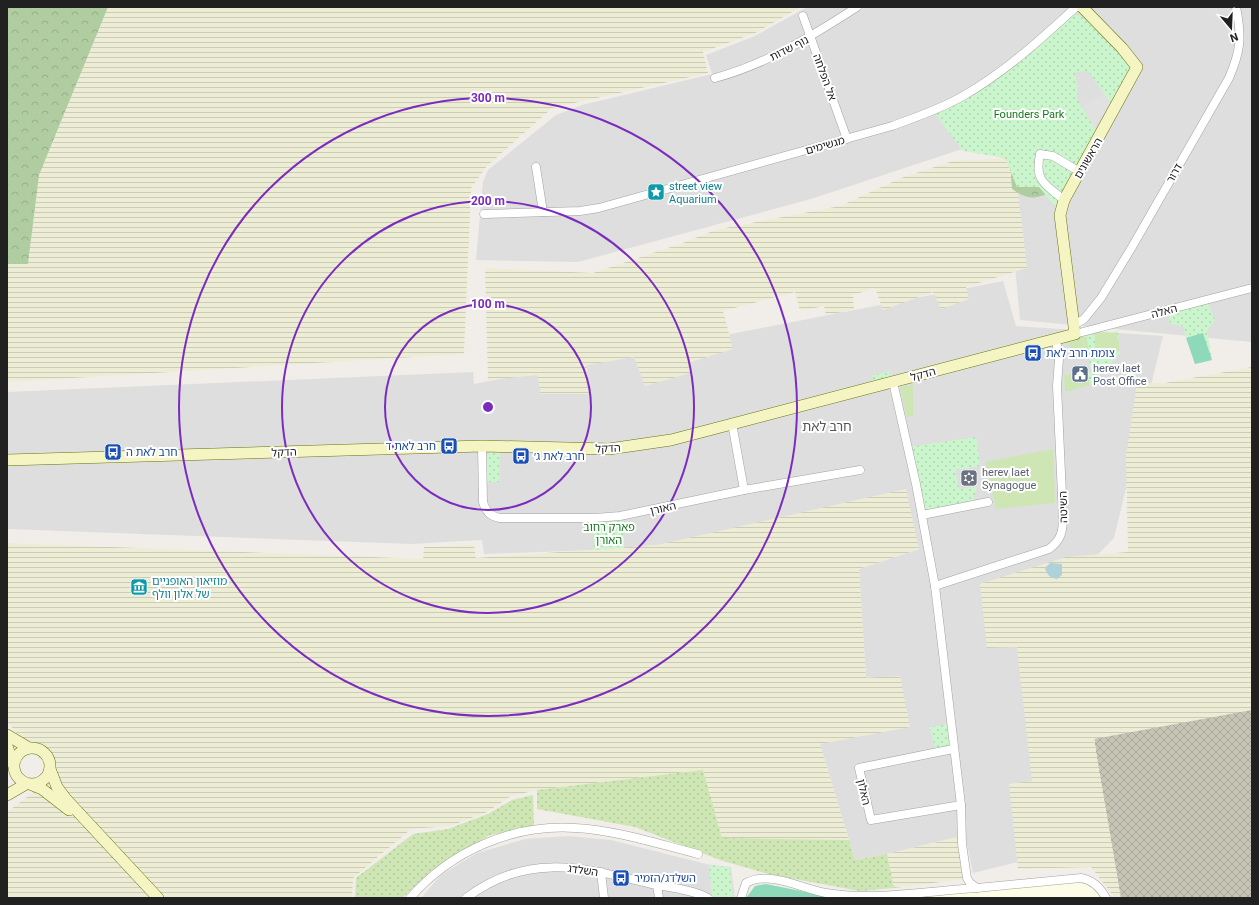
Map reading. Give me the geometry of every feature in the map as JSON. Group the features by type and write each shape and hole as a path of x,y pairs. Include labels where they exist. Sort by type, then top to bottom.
{"street":[{"name":"נוף שדות","path":"715,78 738,71 811,37 857,7"},
{"name":"מגשימים","path":"484,214 580,211 626,202 892,126 933,111 962,97 996,76 1042,40 1076,7"},
{"name":"הראשונים","path":"1075,330 1060,215 1064,200 1137,67 1122,48 1082,7"},
{"name":"דרור","path":"1075,330 1101,298 1132,247 1228,78 1238,56 1241,29 1236,7"},
{"name":"אל הפלחה","path":"803,16 847,139"},
{"path":"1064,200 1040,179 1037,166 1040,154 1053,156 1080,172"},
{"path":"536,168 544,212"},
{"name":"האלה","path":"1075,330 1252,288"},
{"name":"הדקל","path":"7,460 482,446 615,448 652,444 1056,340 1075,330"},
{"name":"השיטה","path":"935,586 1049,549 1057,543 1060,538 1064,517 1057,386 1059,360 1056,340"},
{"path":"893,382 922,515 935,586 953,749 961,805 962,844 966,872 970,883 977,888"},
{"path":"732,423 744,490"},
{"name":"האורן","path":"482,446 483,502 485,510 492,516 500,518 620,516 744,490 860,470"},
{"path":"922,515 988,502"},
{"path":"7,735 29,748"},
{"path":"7,746 20,781 48,793 92,829"},
{"path":"7,782 14,767 18,753 29,748 35,748 45,753 49,758 50,770 61,792 92,829 158,898"},
{"name":"האלון","path":"953,749 859,768 871,820 961,805"},
{"path":"7,795 29,784 44,780 50,770"},
{"path":"410,898 436,872 470,850 510,834 533,830 556,827 594,830 698,854"},
{"name":"השלדג","path":"466,898 496,880 532,869 567,867 601,872 706,897"},
{"path":"601,872 604,898"},
{"path":"741,898 746,883 759,878 773,879 809,889 843,895 880,895 1081,878 1089,879 1096,884 1106,898"},
{"path":"657,885 659,898"}],"shaded area":[{"path":"108,7 801,7 755,33 703,52 708,73 552,108 487,166 471,188 464,354 7,382 7,264 28,263 39,175"},
{"path":"807,7 1252,7 1252,342 1020,320 1005,159 972,148 959,150 811,199 578,262 476,260 483,182 488,170 556,115 582,105 712,74 706,55 755,36"},
{"path":"1104,94 1111,103 1094,128 1083,106"},
{"path":"1014,158 1027,268 966,287 969,299 941,309 933,292 883,310 875,288 853,295 854,310 826,315 824,306 800,311 795,292 723,311 733,349 688,363 690,373 645,386 634,357 587,365 589,394 541,394 537,375 488,380 485,268 593,273 683,243 715,230 840,206 901,178 953,161"},
{"name":"חרב לאת","path":"1003,281 1016,326 1163,336 1114,538 1074,579 1018,862 973,873 965,835 887,854 855,860 820,744 866,678 859,569 919,549 657,545 594,550 484,554 482,540 412,544 7,529 7,392 473,372 474,384"},
{"path":"1252,367 1252,710 1094,739 1121,898 1115,898 1091,867 1018,869 1009,784 1032,781 1017,647 987,648 980,584 1066,557 1128,552 1126,457 1137,383 1165,383"},
{"path":"906,489 919,549 859,569 866,678 900,676 910,727 820,744 849,840 722,838 703,770 537,790 511,796 487,812 450,826 411,829 353,878 352,898 7,898 7,812 55,776 7,722 7,543 423,559 424,547 474,545 476,558 657,545"},
{"path":"1252,556 1252,898 1114,898 1076,589"},
{"path":"568,836 611,840 706,864 731,867 735,898 421,898 441,875 477,853 525,839"},
{"path":"959,837 964,879 894,888 887,854"},
{"path":"1085,882 1095,888 1102,898 891,898 1059,883"}],"green space":[{"path":"7,7 108,7 39,175 28,264 7,264"},
{"name":"Founders Park","path":"1076,13 1110,37 1137,67 1115,109 1088,71 1075,72 1078,96 1076,97 1100,137 1060,212 1039,187 1017,187 1005,158 963,151 933,111 971,95"},
{"path":"1019,164 1049,193 1039,197 1026,197 1012,189 1011,174"},
{"path":"1208,304 1215,320 1207,330 1212,360 1195,364 1183,326 1170,324 1169,313"},
{"path":"1118,331 1120,353 1090,385 1065,392 1064,375 1091,372 1089,356 1076,355 1065,339"},
{"path":"1095,332 1117,333 1120,351 1095,354"},
{"path":"1203,333 1212,360 1195,364 1186,338"},
{"path":"1087,337 1089,355 1074,354 1065,339"},
{"path":"889,371 892,382 874,387 872,376"},
{"path":"1088,374 1090,385 1065,392 1064,375"},
{"path":"913,385 913,416 907,417 900,387"},
{"path":"976,437 980,466 955,470 959,489 977,487 972,505 922,515 908,447"},
{"path":"1053,449 1055,503 996,509 985,462"},
{"path":"491,452 500,453 499,482 487,482 487,456"},
{"name":"פארק רחוב האורן","path":"622,516 624,548 594,550 594,518"},
{"path":"951,724 953,749 936,753 930,727"},
{"path":"703,770 722,838 849,840 855,860 887,854 894,888 860,891 768,874 720,860 635,827 537,809 537,790"},
{"path":"533,795 534,826 490,835 432,870 402,898 355,898 356,878 413,834 448,829 488,814 512,800"},
{"path":"709,865 730,867 733,898 712,898"},
{"path":"766,884 835,898 746,898 755,886"}],"water":[{"path":"1050,563 1062,564 1062,575 1057,579 1052,578 1045,568"}],"place":[{"name":"street view Aquarium","path":"656,192"},
{"name":"צומת חרב לאת","path":"1033,353"},
{"name":"herev laet Post Office","path":"1080,374"},
{"name":"חרב לאת ד","path":"449,446"},
{"name":"חרב לאת ה","path":"113,452"},
{"name":"חרב לאת ג׳","path":"521,456"},
{"name":"herev laet Synagogue","path":"969,478"},
{"name":"מוזיאון האופניים של אלון וולף","path":"139,587"},
{"name":"השלדג/הזמיר","path":"621,878"}],"district":[{"name":"חרב לאת","path":"827,426"}]}
